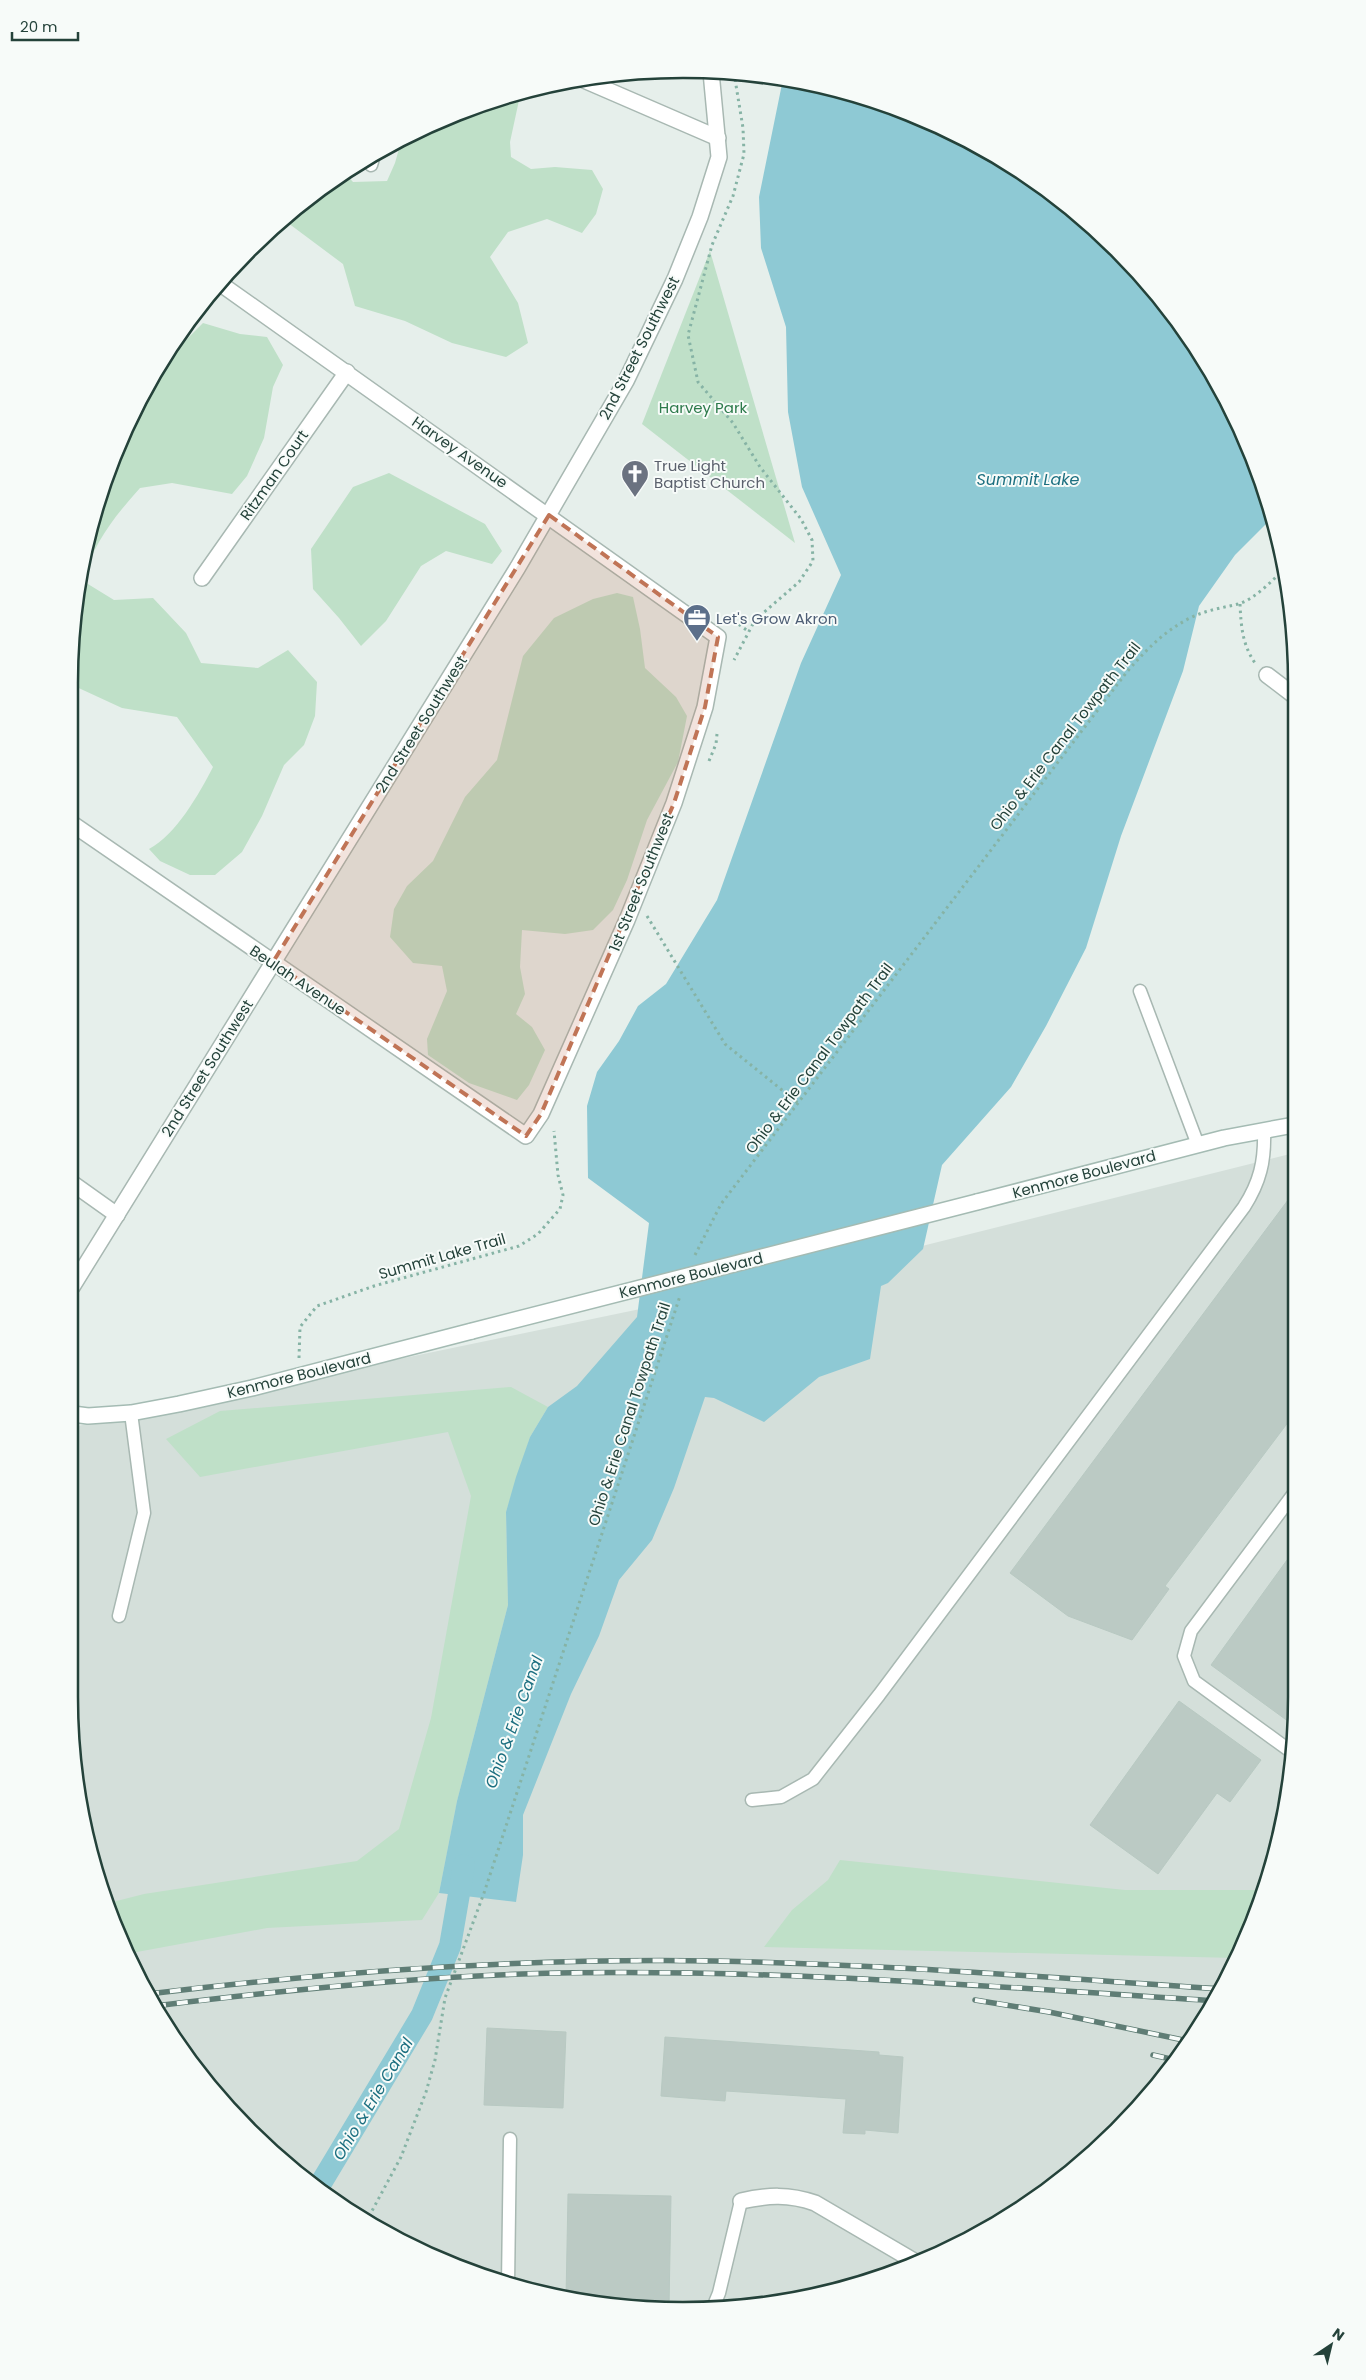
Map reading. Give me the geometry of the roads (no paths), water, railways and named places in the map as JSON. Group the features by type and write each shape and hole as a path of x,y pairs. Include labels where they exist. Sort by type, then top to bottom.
{"street":[{"name":"2nd Street Southwest","path":"78,1277 548,515 626,381 674,279 700,217 719,157 712,79"},
{"path":"594,84 718,138"},
{"name":"Harvey Avenue","path":"225,287 701,624"},
{"name":"Ritzman Court","path":"202,578 347,372"},
{"name":"1st Street Southwest","path":"526,1136 542,1114 627,920 674,803 704,707 718,636 701,624"},
{"path":"1267,675 1288,691"},
{"name":"Beulah Avenue","path":"78,828 526,1136"},
{"name":"Kenmore Boulevard","path":"80,1415 131,1412 197,1400 299,1376 1198,1145 1288,1126"},
{"path":"78,1187 117,1215"},
{"path":"741,2201 782,2195 797,2197 815,2203 909,2258"}],"lane":[{"path":"1140,991 1198,1145"},
{"path":"752,1800 781,1797 813,1778 879,1694 1244,1207 1256,1189 1265,1155 1264,1131"},
{"path":"119,1616 144,1512 131,1412"},
{"path":"1286,1748 1194,1681 1184,1656 1191,1631 1288,1501"},
{"path":"508,2276 510,2139"},
{"path":"716,2301 741,2201"}],"water":[{"name":"Summit Lake","path":"782,86 840,98 915,124 951,140 1019,180 1052,203 1082,228 1111,255 1163,314 1207,380 1226,415 1242,451 1267,523 1235,555 1199,606 1183,671 1121,836 1086,948 1046,1026 1011,1087 942,1165 923,1249 888,1283 881,1286 870,1359 819,1377 764,1422 714,1398 705,1397 674,1488 652,1540 619,1580 599,1636 571,1694 523,1815 523,1855 516,1902 439,1893 457,1801 508,1605 506,1512 516,1477 530,1437 548,1407 577,1386 637,1317 649,1223 588,1178 587,1106 597,1072 619,1041 638,1006 666,984 717,900 801,663 841,575 802,487 788,412 786,327 761,248 759,197"}],"waterway":[{"name":"Ohio & Erie Canal","path":"321,2182 422,2015 450,1946 464,1865"}],"railway":[{"path":"155,1993 289,1979 431,1968 501,1964 643,1961 841,1965 1213,1988"},
{"path":"162,2005 384,1982 522,1974 609,1973 696,1973 870,1979 1207,2000"},
{"path":"975,2000 1049,2012 1181,2040"},
{"path":"1153,2055 1168,2058"}],"place":[{"name":"True Light Baptist Church","path":"635,498"},
{"name":"Let's Grow Akron","path":"697,642"}],"park label":[{"name":"Harvey Park","path":"703,407"}]}
